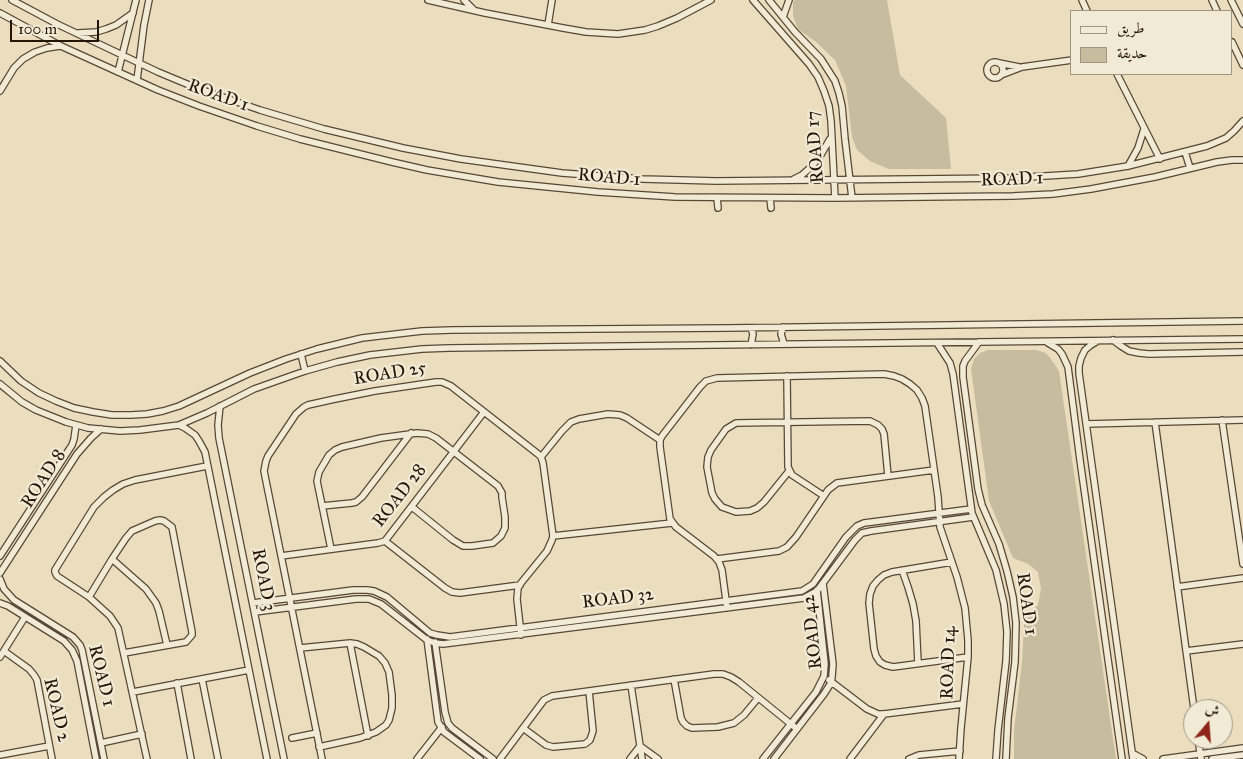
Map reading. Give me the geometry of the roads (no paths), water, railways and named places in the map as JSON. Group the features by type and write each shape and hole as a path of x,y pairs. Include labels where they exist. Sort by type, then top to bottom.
{"street":[{"name":"ROAD 1","path":"12,0 140,64 194,87 281,117 375,141 461,159 562,173 679,180 850,180 1036,177 1078,174 1128,166 1207,146 1221,140 1234,131 1243,121"},
{"path":"118,72 136,0"},
{"path":"137,80 149,0"},
{"path":"428,0 548,25 608,34 631,33 658,26 711,0"},
{"path":"464,0 475,11"},
{"path":"548,25 552,0"},
{"name":"ROAD 17","path":"753,0 810,64 824,91 829,106 835,198"},
{"name":"ROAD 17","path":"769,0 795,32 821,59 835,81 842,106 852,198"},
{"path":"783,17 788,0"},
{"path":"1231,0 1243,24"},
{"name":"ROAD 1","path":"0,13 61,46 118,72 185,101 257,126 357,154 418,168 498,182 646,196 717,198 1013,196 1073,192 1126,184 1217,162 1243,160"},
{"path":"75,33 91,33 106,29 133,13"},
{"path":"0,91 1,84 23,59 35,52 61,46"},
{"path":"1240,52 1243,65"},
{"path":"1022,67 992,63 986,70 992,78 998,78 1022,67 1070,60"},
{"path":"999,63 1003,69 1001,75"},
{"path":"1117,75 1160,159"},
{"path":"1128,166 1138,148 1144,129"},
{"path":"791,180 802,175 815,163 826,148 831,137"},
{"path":"1185,152 1190,168"},
{"path":"717,198 718,208"},
{"path":"770,198 771,208"},
{"path":"0,361 39,393 56,401 74,408 93,412 131,415 163,411 179,406 250,373 301,354 352,340 422,331 1243,321"},
{"path":"782,327 781,334 784,344"},
{"path":"751,328 753,334 751,345"},
{"path":"0,384 36,410 51,417 88,428 140,430 179,425 200,417 254,390 306,370 370,355 436,348 1243,339"},
{"path":"1098,340 1085,350 1079,366 1133,756 1142,759"},
{"path":"1113,340 1129,351 1139,354 1243,352"},
{"name":"ROAD 1","path":"979,342 965,361 963,377 978,489 982,505 1005,564 1013,597 1016,623 1016,662 1008,718 1006,759"},
{"path":"1046,342 1058,349 1068,367 1122,759"},
{"name":"ROAD 1","path":"937,343 950,363 953,374 971,509 996,570 1006,618 1006,661 998,724 996,759"},
{"path":"301,354 306,370"},
{"name":"ROAD 14","path":"660,440 706,381 718,378 884,374 902,379 917,390 925,406 938,497 939,521 965,608 968,657 959,759"},
{"path":"787,376 789,471 824,496"},
{"name":"ROAD 25","path":"292,607 264,477 264,466 268,456 296,414 304,407 335,398 436,382 447,384 541,457"},
{"name":"ROAD 3","path":"220,406 219,438 284,759"},
{"name":"ROAD 28","path":"281,556 385,541 484,412"},
{"path":"521,635 517,594 520,585 547,551 553,536 541,457 562,430 571,422 608,414 627,418 660,440 669,515 672,523 717,559 722,570 727,608"},
{"path":"1222,420 1243,564"},
{"path":"1086,424 1243,420"},
{"path":"789,471 757,508 750,511 736,512 722,507 715,498 707,467 708,457 726,428 740,423 873,422 882,429 884,434 888,476"},
{"path":"1155,422 1193,699"},
{"name":"ROAD 8","path":"0,556 72,445 76,425"},
{"name":"ROAD 3","path":"179,425 190,431 199,441 205,452 267,759"},
{"name":"ROAD 8","path":"0,573 77,454 101,429"},
{"path":"331,550 317,478 319,472 332,452 342,447 381,438 423,433 432,436 495,483 502,493 506,523 501,536 492,542 464,546 453,540 412,507"},
{"path":"322,506 356,502 362,497 411,434"},
{"path":"147,759 118,628 110,616 89,597 58,576 55,570 94,507 113,490 135,480 208,466"},
{"path":"717,559 779,550 787,547 830,487 837,483 934,470"},
{"path":"816,580 846,538 857,526 864,523 971,509"},
{"path":"1236,515 1243,514"},
{"name":"ROAD 32","path":"254,612 356,598 369,599 381,604 427,640 435,643 450,644 804,598 817,591 862,533 973,517"},
{"path":"89,597 132,531 140,526 160,520 172,527 192,632 190,638 186,642 124,653"},
{"path":"553,536 672,523"},
{"path":"385,541 452,592 460,593 520,585"},
{"path":"112,559 146,589 156,603 160,611 167,645"},
{"path":"952,562 892,572 878,580 873,586 869,603 874,650 880,662 893,667 968,657"},
{"path":"902,570 913,604 916,621 918,663"},
{"name":"ROAD 42","path":"774,759 824,694 831,682 834,664 821,572"},
{"path":"1178,587 1243,578"},
{"name":"ROAD 1","path":"0,579 4,589 14,600 73,637 80,645 104,759"},
{"name":"ROAD 32","path":"253,604 353,590 374,591 387,597 426,630 434,634 450,637 802,590 810,587 816,580"},
{"name":"ROAD 42","path":"763,759 816,692 824,676 825,664 816,580"},
{"name":"ROAD 1","path":"0,602 64,641 72,650 77,661 96,759"},
{"path":"292,607 322,759"},
{"path":"0,657 25,617"},
{"path":"426,630 438,722 441,729 480,759"},
{"path":"434,634 447,721 452,728 493,759"},
{"path":"300,648 350,643 364,646 385,663 389,672 392,714 390,720 383,728 368,736 320,747"},
{"path":"350,643 368,736"},
{"path":"1186,651 1243,644"},
{"name":"ROAD 2","path":"4,651 29,669 34,675 38,686 52,759"},
{"path":"133,692 249,670"},
{"path":"500,759 544,700 552,696 714,674 723,674 739,682 797,729"},
{"path":"824,676 872,712 884,714 963,704"},
{"path":"202,679 218,759"},
{"path":"674,679 681,718 687,726 692,728 718,727 734,723 744,715 758,698"},
{"path":"177,684 192,759"},
{"path":"632,685 642,759"},
{"path":"523,728 552,748 588,743 592,736 593,726 589,691"},
{"path":"850,759 884,714"},
{"path":"1115,715 1127,714"},
{"path":"417,759 447,721"},
{"path":"292,738 317,733"},
{"path":"101,743 142,734"},
{"path":"0,756 49,746"},
{"path":"630,759 640,746"},
{"path":"640,746 658,759"},
{"path":"1163,759 1201,756 1243,748"},
{"path":"909,759 919,755 960,751"},
{"path":"1212,759 1243,754"}]}
